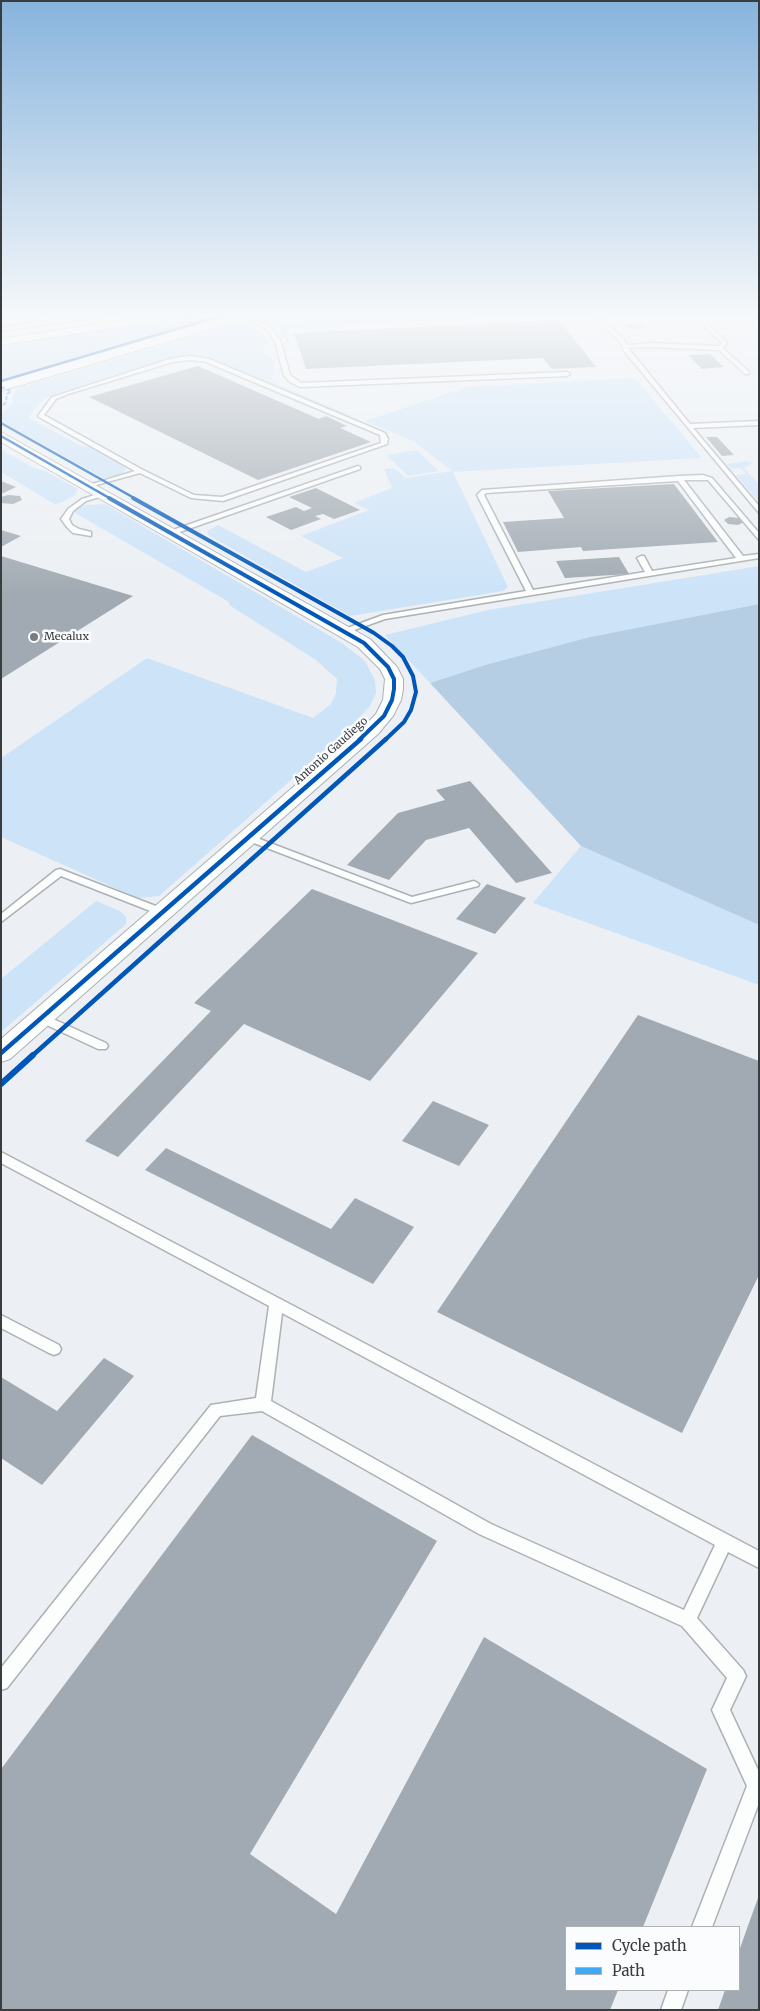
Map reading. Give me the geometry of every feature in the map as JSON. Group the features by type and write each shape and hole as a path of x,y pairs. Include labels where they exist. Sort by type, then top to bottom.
{"street":[{"name":"Antonio Gaudiego","path":"1,436 364,643 388,667 394,679 392,700 384,716 371,730 1,1054"}],"lane":[{"path":"47,408 41,416 193,498 223,499 384,444 385,438 383,434 321,408"},
{"path":"674,408 759,511"},
{"path":"689,426 759,422"},
{"path":"171,532 358,468"},
{"path":"88,534 76,531 69,526 65,519 70,510 97,490 141,470"},
{"path":"531,593 481,493 494,489 679,478 710,479 759,538"},
{"path":"679,478 741,558"},
{"path":"722,547 732,546"},
{"path":"343,631 382,617 759,556"},
{"path":"641,558 650,574"},
{"path":"249,838 411,900 474,884"},
{"path":"1,919 60,872 162,912"},
{"path":"42,1018 102,1046"},
{"path":"1,1157 759,1560"},
{"path":"263,1404 276,1304"},
{"path":"1,1321 54,1349"},
{"path":"1,1682 216,1410 263,1404 485,1529 688,1620 736,1676 721,1710 756,1786 702,1926"},
{"path":"688,1620 724,1541"},
{"path":"670,2010 678,1991"}],"shaded area":[{"path":"8,408 36,408 29,415 29,418 79,445 90,447 124,466 126,470 120,475 103,478 1,421 1,414"},
{"path":"327,408 333,408 352,416 349,417"},
{"path":"404,408 660,408 702,458 453,472 508,587 503,591 350,616 208,535 207,531 218,525 306,572 343,558 301,536 369,510 354,503 392,488 384,469 394,468 406,478 452,471 413,441 365,421"},
{"path":"1,450 78,489 75,495 56,505 1,472"},
{"path":"417,450 439,471 408,476 386,455"},
{"path":"746,461 753,463 744,468 759,484 759,502 736,475 746,474 741,468 731,469 727,464"},
{"path":"105,504 342,643 365,661 375,680 376,693 370,706 348,730 159,896 139,898 1,837 1,758 147,658 313,718 331,704 336,693 337,679 316,660 229,605 229,602 70,510 85,505"},
{"path":"759,566 759,604 590,637 485,665 430,683 385,635 488,610"},
{"path":"759,604 759,925 581,846 430,683 485,665 590,637"},
{"path":"581,846 759,925 759,985 533,903"},
{"path":"96,901 120,911 126,917 126,924 1,1032 1,979"}],"building":[{"path":"111,408 294,408 319,419 326,416 347,426 340,428 371,442 258,480"},
{"path":"706,437 717,437 734,455 722,456"},
{"path":"1,481 16,487 1,494"},
{"path":"674,484 718,542 583,551 581,547 518,552 503,522 564,518 548,491"},
{"path":"316,488 360,510 334,519 323,514 315,516 321,519 291,530 266,517 296,507 304,511 312,508 289,497"},
{"path":"8,495 20,496 22,500 13,504 1,503 1,497"},
{"path":"729,517 739,518 744,522 738,525 728,524 724,520"},
{"path":"1,530 21,536 1,547"},
{"name":"Mecalux","path":"1,556 133,596 1,679"},
{"path":"619,557 629,574 565,578 556,561"},
{"path":"470,781 552,873 516,883 469,828 426,840 389,880 347,865 398,813 445,800 436,790"},
{"path":"487,884 526,898 495,934 456,919"},
{"path":"312,889 478,953 370,1081 244,1024 118,1157 85,1141 211,1011 194,1003"},
{"path":"638,1015 759,1061 759,1275 682,1433 437,1312"},
{"path":"433,1101 489,1125 459,1166 402,1141"},
{"path":"166,1148 331,1229 355,1198 414,1227 373,1284 145,1170"},
{"path":"104,1358 134,1376 42,1485 1,1458 1,1377 57,1411"},
{"path":"252,1435 437,1541 250,1854 336,1914 484,1637 707,1769 643,1926 565,1926 565,1991 618,1991 610,2010 1,2010 1,1769"},
{"path":"759,1895 759,2010 718,2010 725,1991 740,1991 740,1948"}],"cycle path":[{"path":"1,423 374,633 403,657 413,676 416,692 411,710 404,722 393,733 1,1084"},
{"path":"1,436 364,643 388,667 394,679 392,700 384,716 371,730 1,1053"}],"place":[{"name":"Mecalux","path":"34,637"}]}
